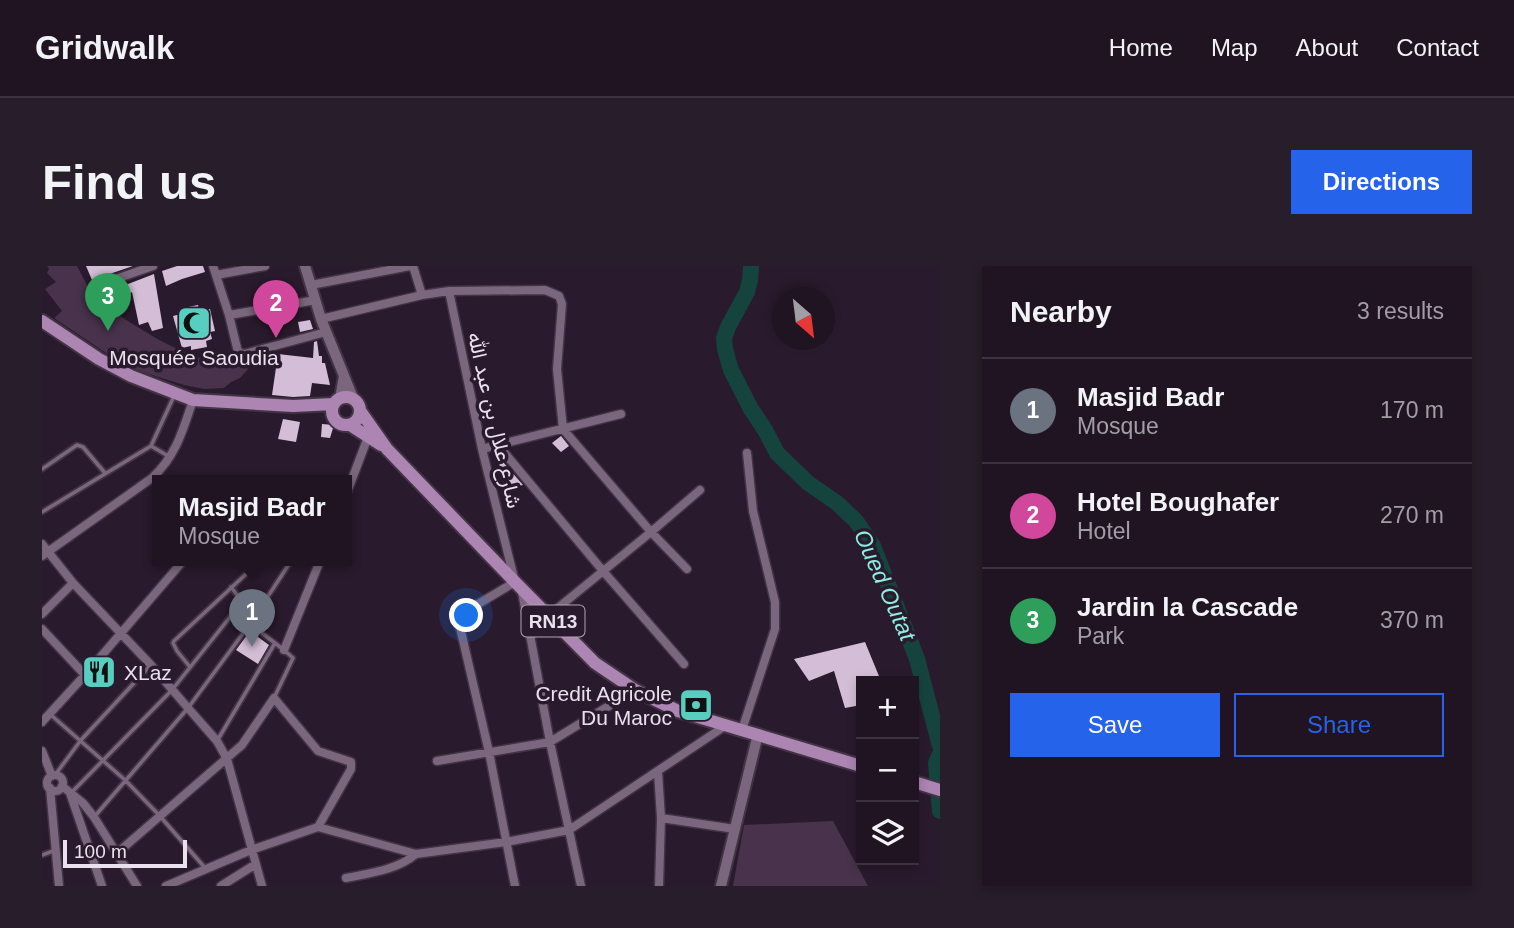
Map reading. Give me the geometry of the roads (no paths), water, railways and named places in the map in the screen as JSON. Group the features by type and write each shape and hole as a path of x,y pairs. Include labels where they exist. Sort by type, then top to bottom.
{"main road":[{"name":"RN13","path":"42,321 99,359 131,376 193,400 293,406 342,400 359,404 361,412 387,449 595,663 635,690 678,711 856,764"},
{"path":"333,418 332,408 342,400"},
{"name":"RN13","path":"293,406 333,418 340,424 350,425 387,449"},
{"path":"350,425 358,420 361,412"},
{"path":"919,783 940,790"}],"street":[{"path":"93,287 153,266"},
{"path":"213,266 238,352 244,354 326,332"},
{"path":"216,275 265,266"},
{"path":"305,266 321,318 344,376 342,400"},
{"path":"311,285 412,266 422,295"},
{"path":"321,318 449,291 545,290 559,296 562,304 556,369 563,429 651,532 687,569"},
{"name":"شارع علال بن عبد الله","path":"449,291 482,449 518,586 581,886"},
{"path":"229,315 316,300"},
{"path":"155,475 171,457 193,400"},
{"path":"482,449 621,414"},
{"path":"352,479 368,437"},
{"path":"498,445 684,664"},
{"path":"742,730 775,629 776,614 753,511 747,453"},
{"path":"152,478 44,551 151,665 217,741 227,760 262,886"},
{"path":"548,616 700,489"},
{"path":"42,722 179,566"},
{"path":"284,650 318,566"},
{"path":"42,614 73,583"},
{"path":"515,886 489,752 459,623 463,613 518,586"},
{"path":"42,629 85,675"},
{"path":"437,761 550,742 635,690"},
{"path":"116,853 227,760 243,744 274,698 318,751 351,762 351,769 318,827"},
{"path":"166,886 251,850 318,827 416,854 569,830 725,726"},
{"path":"721,886 758,734"},
{"path":"42,751 54,775 61,778 62,786 83,803 94,817 137,886"},
{"path":"658,772 661,818 659,886"},
{"path":"54,775 48,780 50,788 47,804 60,886"},
{"path":"50,788 55,790 62,786"},
{"path":"70,793 102,886"},
{"path":"661,818 735,829"},
{"path":"346,878 390,868 407,862 416,854"},
{"path":"221,886 256,864"}],"lane":[{"path":"42,512 151,446 175,394"},
{"path":"42,468 77,444 83,447 105,473"},
{"path":"151,446 171,457"},
{"path":"190,667 177,651 174,641 252,566"},
{"path":"94,817 188,708 250,624 288,566"},
{"path":"231,587 254,617"},
{"path":"70,793 172,690 242,602"},
{"path":"250,624 291,656 292,661 274,698"},
{"path":"217,741 275,643"},
{"path":"54,775 81,740 151,665"},
{"path":"50,713 125,780 206,869"},
{"path":"42,855 55,850"}],"waterway":[{"name":"Oued Outat","path":"751,266 747,292 724,338 731,370 777,453 808,483 837,503 856,521 873,546 917,659 940,746"},
{"name":"Oued Outat","path":"940,754 936,763 940,811"}],"place":[{"name":"Mosquée Saoudia","path":"194,323"},
{"name":"Jardin la Cascade","path":"108,331"},
{"name":"Hotel Boughafer","path":"276,338"},
{"name":"Masjid Badr","path":"252,647"},
{"name":"XLaz","path":"99,672"},
{"name":"Credit Agricole Du Maroc","path":"696,705"}]}
